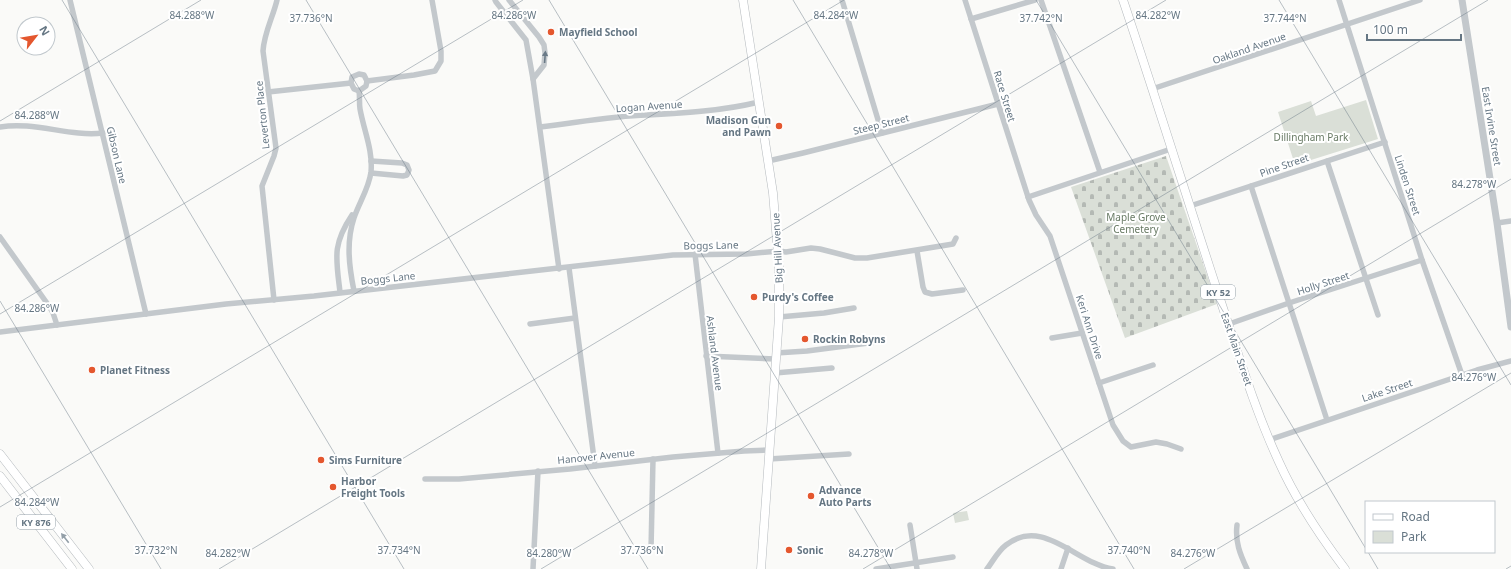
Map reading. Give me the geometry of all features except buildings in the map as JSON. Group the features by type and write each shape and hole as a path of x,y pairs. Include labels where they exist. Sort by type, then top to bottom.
{"main road":[{"name":"Big Hill Avenue","path":"743,0 768,160 777,224 779,251 779,317 761,569"},
{"name":"East Main Street","path":"1123,0 1228,324 1269,440 1286,477 1303,508 1345,569"},
{"name":"KY 876","path":"0,454 89,569"},
{"name":"KY 876","path":"0,476 72,569"}],"street":[{"name":"Gibson Lane","path":"70,0 146,314"},
{"name":"Leverton Place","path":"274,300 262,186 276,148 263,51 264,40 277,0"},
{"path":"367,81 435,71 441,61 441,51 432,0"},
{"path":"495,0 526,40 560,269"},
{"path":"509,0 544,45 544,65 533,80"},
{"path":"842,0 882,133"},
{"name":"Race Street","path":"965,0 1028,197"},
{"path":"971,19 1036,0"},
{"path":"1041,0 1100,172"},
{"name":"Linden Street","path":"1339,0 1348,24 1422,260 1462,375"},
{"name":"Oakland Avenue","path":"1152,90 1348,24 1402,3 1420,0"},
{"name":"East Irvine Street","path":"1462,0 1497,223 1510,310 1511,327"},
{"path":"359,74 364,75 367,81 366,86 359,91 354,89 351,83 352,77 359,74"},
{"path":"268,92 351,83"},
{"path":"354,290 349,262 349,241 351,226 367,187 371,162 370,148 360,108 359,91"},
{"name":"Logan Avenue","path":"540,127 632,116 675,114 759,102"},
{"name":"Steep Street","path":"768,160 803,153 998,104"},
{"path":"0,127 12,126 80,133 103,133"},
{"name":"Pine Street","path":"1190,206 1385,142"},
{"path":"1028,197 1100,172 1171,150"},
{"path":"1327,161 1378,315"},
{"path":"370,174 403,176 407,175 409,170 407,165 402,163 371,162"},
{"path":"1251,186 1327,420"},
{"name":"Keri Ann Drive","path":"1028,197 1036,215 1050,236 1110,418 1123,441 1130,447 1162,442 1181,449"},
{"path":"340,292 337,245 342,233 357,211"},
{"path":"1497,223 1511,221"},
{"path":"0,237 53,312 56,325"},
{"name":"Boggs Lane","path":"0,332 354,290 560,269 666,256 695,254 746,254 815,249 859,259 950,244 955,242 956,238"},
{"path":"917,250 925,292 934,294 963,290"},
{"name":"Ashland Avenue","path":"695,254 718,453"},
{"name":"Holly Street","path":"1228,324 1422,260"},
{"path":"569,268 595,466"},
{"path":"779,317 824,313 854,308"},
{"path":"530,324 575,318"},
{"path":"1052,338 1082,332"},
{"path":"706,356 776,356 876,342"},
{"name":"Lake Street","path":"1269,440 1462,375 1499,363 1511,361"},
{"path":"1099,383 1153,365"},
{"path":"775,373 832,368"},
{"name":"Hanover Avenue","path":"425,479 452,479 718,453 769,450"},
{"path":"768,459 849,454"},
{"path":"651,550 653,459"},
{"path":"533,569 538,471"},
{"path":"910,525 916,566"},
{"path":"1237,525 1237,548 1247,569"},
{"path":"990,568 1007,544 1026,536 1048,538 1101,568 1113,569"},
{"path":"1061,569 1068,548"},
{"path":"876,569 916,566 953,557"}],"green space":[{"name":"Dillingham Park","path":"1366,100 1378,139 1295,165 1278,112 1311,101 1316,116"},
{"name":"Maple Grove Cemetery","path":"1166,156 1217,304 1125,338 1071,187"},
{"path":"967,511 969,520 955,523 953,513"}],"place":[{"name":"Mayfield School","path":"551,32"},
{"name":"Madison Gun and Pawn","path":"779,126"},
{"name":"Purdy's Coffee","path":"754,297"},
{"name":"Rockin Robyns","path":"805,339"},
{"name":"Planet Fitness","path":"92,370"},
{"name":"Sims Furniture","path":"321,460"},
{"name":"Harbor Freight Tools","path":"333,487"},
{"name":"Advance Auto Parts","path":"811,496"},
{"name":"Sonic","path":"789,550"}]}
